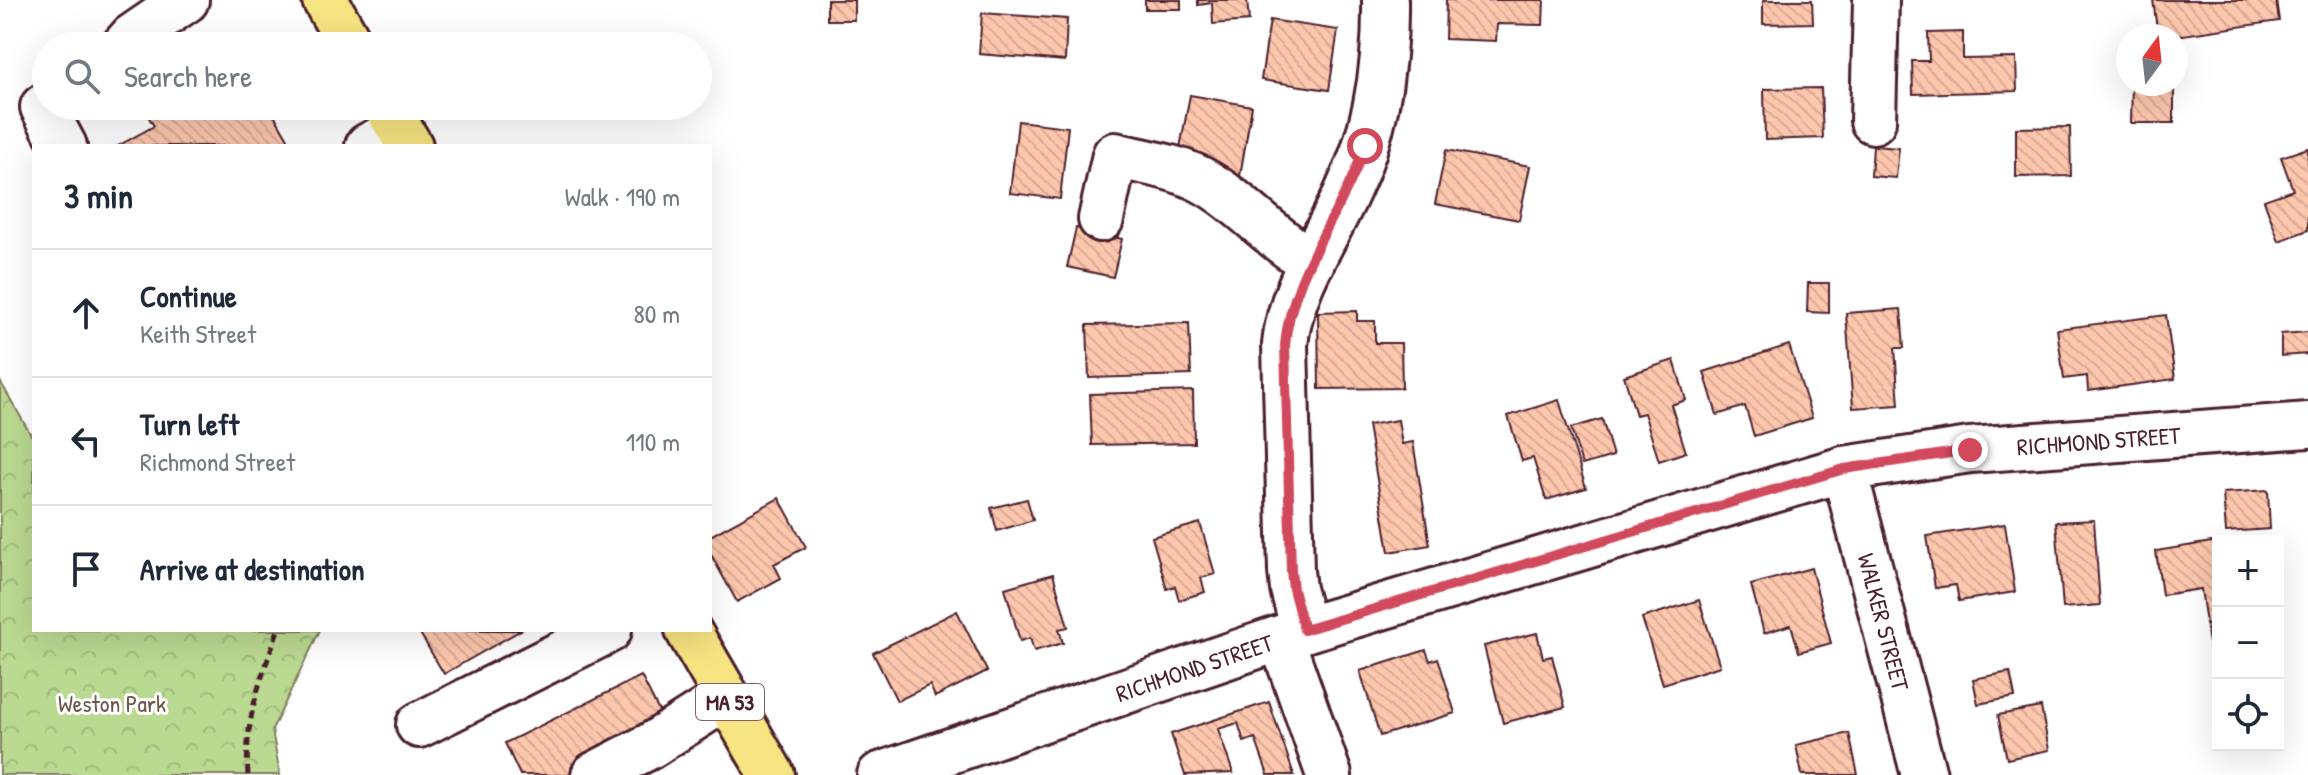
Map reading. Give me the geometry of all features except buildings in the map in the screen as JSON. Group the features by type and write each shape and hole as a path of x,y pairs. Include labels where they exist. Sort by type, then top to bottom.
{"main road":[{"path":"325,0 343,32"},
{"name":"MA 53","path":"689,632 772,775"}],"street":[{"path":"139,32 186,0"},
{"path":"1329,775 1293,634 1295,598 1291,571 1285,345 1292,305 1352,182 1373,123 1384,45 1385,0"},
{"path":"1873,121 1876,0"},
{"path":"50,120 63,144"},
{"path":"1101,219 1115,155 1163,166 1201,180 1236,204 1277,240 1312,262"},
{"name":"RICHMOND STREET","path":"880,775 1293,634 1844,469 1970,450 2308,425"},
{"name":"WALKER STREET","path":"1844,469 1924,775"},
{"path":"419,725 605,632"},
{"path":"594,775 650,746 727,697"}],"path":[{"path":"248,775 246,750 251,709 277,632"}],"green space":[{"name":"Weston Park","path":"0,381 32,437 32,632 319,632 272,730 280,775 0,775"}],"route":[{"path":"1365,146 1346,195 1300,285 1287,325 1291,571 1304,630 1844,469 1970,450"}]}
